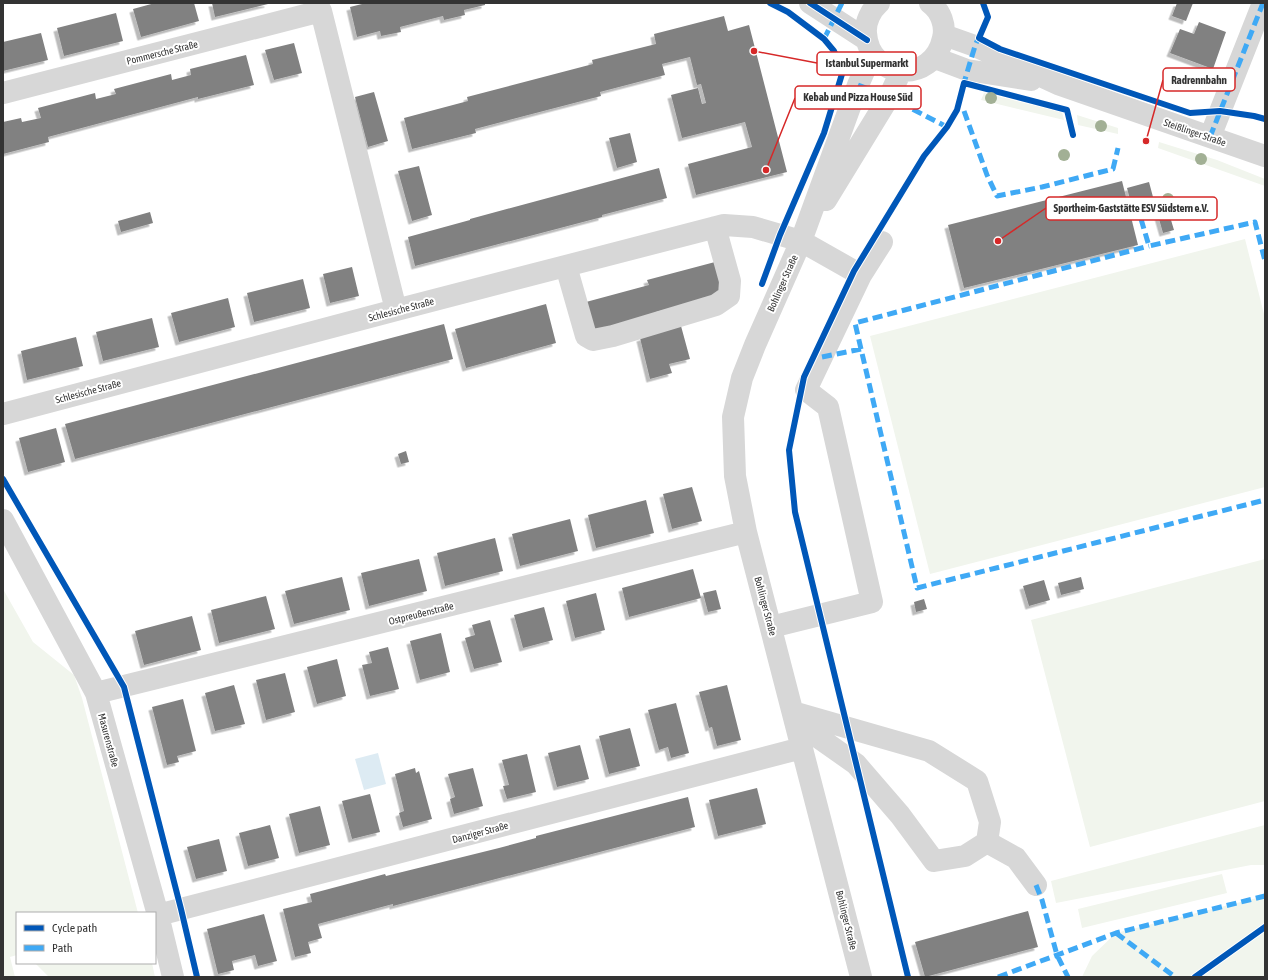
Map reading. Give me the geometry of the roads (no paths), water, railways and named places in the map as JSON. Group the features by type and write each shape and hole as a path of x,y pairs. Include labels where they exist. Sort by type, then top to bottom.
{"street":[{"path":"810,3 869,46"},
{"path":"1210,137 1263,3"},
{"path":"872,4 866,29 869,46 877,60 884,66 901,72 920,69 935,58 941,47 944,35 944,26 942,18 932,4"},
{"name":"Pommersche Straße","path":"3,93 323,7 396,310"},
{"name":"Steißlinger Straße","path":"944,35 975,46 1058,84 1265,156"},
{"name":"Bohlinger Straße","path":"861,977 746,532 735,476 733,416 742,378 801,241 858,85 869,46"},
{"name":"Steißlinger Straße","path":"935,58 967,70 1058,84"},
{"name":"Bohlinger Straße","path":"801,241 889,97 901,72"},
{"name":"Schlesische Straße","path":"3,414 724,225 753,227 801,241 861,275"},
{"path":"566,266 586,336 593,340 613,336 716,305 729,296 730,281 715,227"},
{"path":"771,627 872,602 828,407 806,390 861,275 882,242"},
{"name":"Masurenstraße","path":"3,520 96,693 158,915 173,977"},
{"name":"Ostpreußenstraße","path":"96,693 746,532"},
{"path":"794,716 929,751 977,781 990,822 987,842"},
{"path":"794,716 856,764 900,815 934,861 964,856 987,842"},
{"name":"Danziger Straße","path":"158,915 802,748"},
{"path":"987,842 1016,858 1036,885"}],"place":[{"name":"Istanbul Supermarkt","path":"754,51"},
{"name":"Radrennbahn","path":"1146,141"},
{"name":"Kebab und Pizza House Süd","path":"766,170"},
{"name":"Sportheim-Gaststätte ESV Südstern e.V.","path":"998,241"}]}
